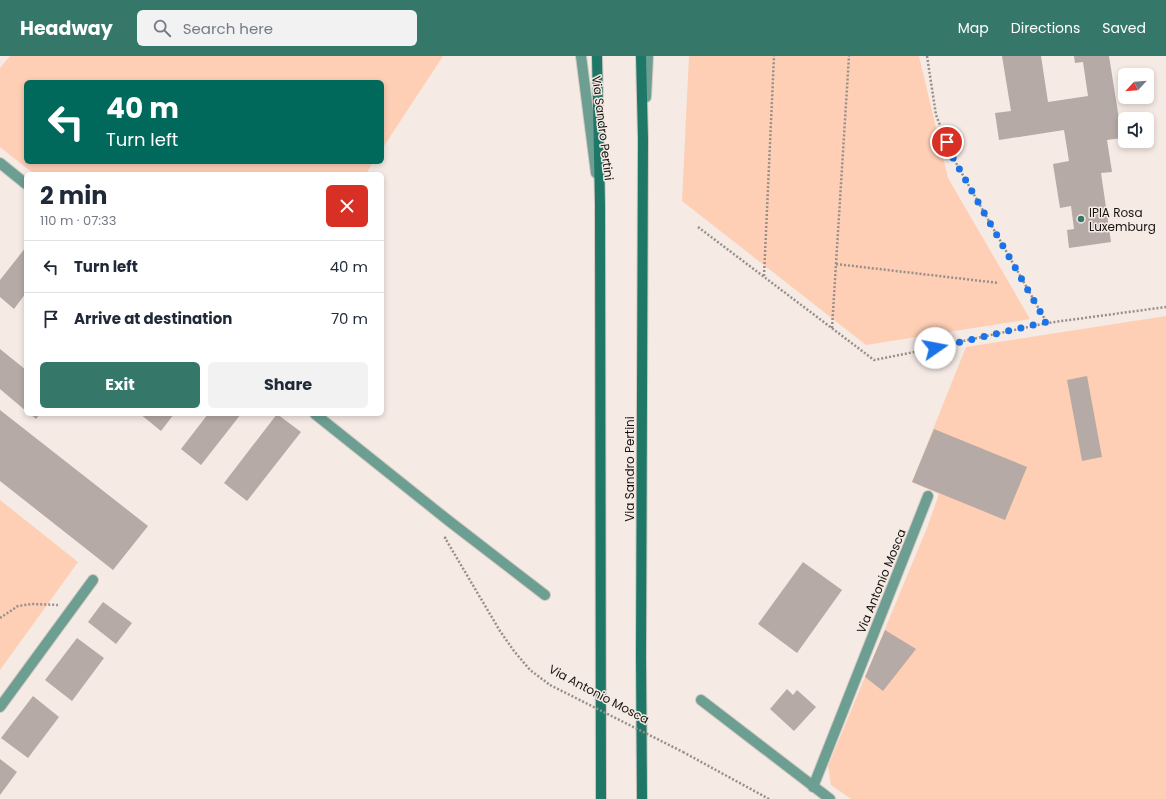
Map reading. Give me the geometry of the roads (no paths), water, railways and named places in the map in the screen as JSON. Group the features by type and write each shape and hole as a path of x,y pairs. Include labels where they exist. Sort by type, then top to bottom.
{"main road":[{"name":"Via Sandro Pertini","path":"597,56 600,204 601,799"},
{"name":"Via Sandro Pertini","path":"641,56 643,139 641,648 642,799"}],"street":[{"name":"Via Sandro Pertini","path":"581,56 600,204"},
{"name":"Via Sandro Pertini","path":"643,139 648,56"},
{"path":"0,163 24,182"},
{"path":"317,416 545,595"},
{"name":"Via Antonio Mosca","path":"813,787 928,496"},
{"path":"0,707 93,580"},
{"path":"700,700 830,799"}],"place":[{"name":"IPIA Rosa Luxemburg","path":"1081,219"}]}
